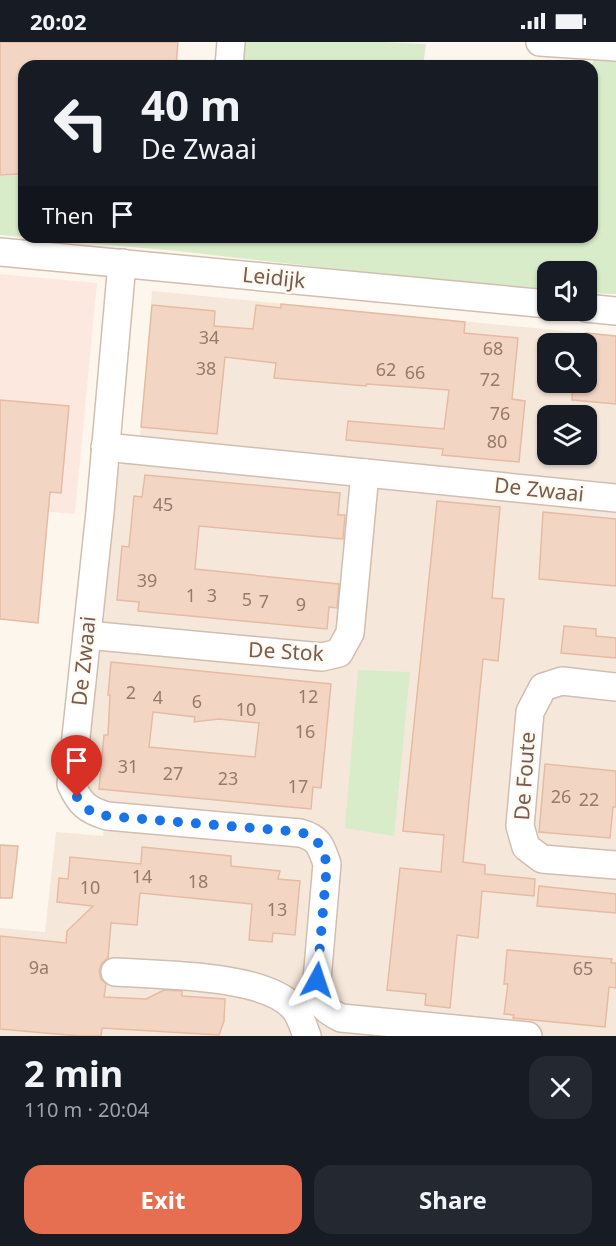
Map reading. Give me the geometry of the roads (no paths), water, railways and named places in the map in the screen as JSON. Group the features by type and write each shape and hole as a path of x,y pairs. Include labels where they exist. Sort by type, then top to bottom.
{"street":[{"path":"230,60 231,42"},
{"path":"540,42 616,47"},
{"name":"Leidijk","path":"0,252 537,303"},
{"name":"De Zwaai","path":"122,263 71,784 77,797 90,811 107,816 300,832 313,836 321,847 327,864 317,995 324,1010 341,1018 528,1036"},
{"path":"597,309 616,311"},
{"name":"De Zwaai","path":"105,447 616,498"},
{"name":"De Stok","path":"87,635 322,657 339,653 350,633 365,473"},
{"name":"De Foute","path":"616,687 561,681 543,687 530,712 520,826 526,847 542,859 616,865"},
{"path":"115,972 230,981 277,993 294,1008 307,1036"}]}
